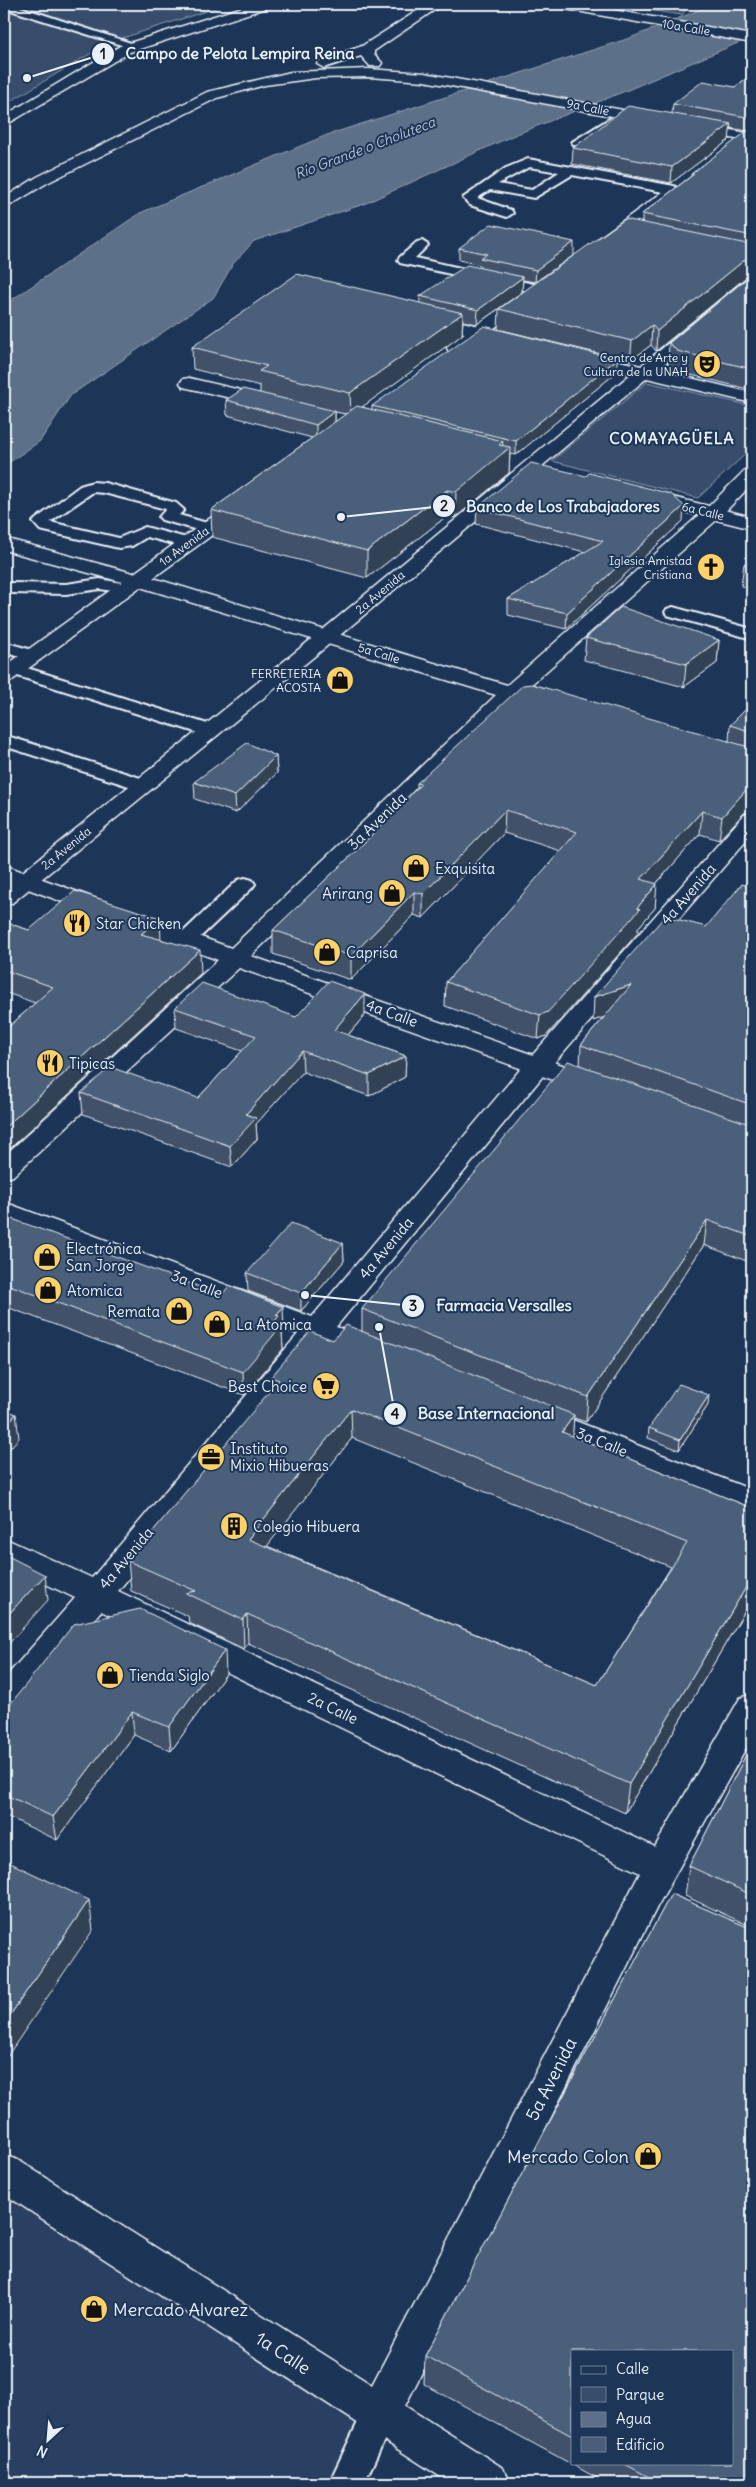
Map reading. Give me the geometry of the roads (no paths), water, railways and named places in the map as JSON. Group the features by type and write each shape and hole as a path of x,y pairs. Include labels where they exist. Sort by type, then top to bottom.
{"street":[{"path":"4,122 84,72 135,46 264,4"},
{"path":"4,192 30,177 204,92 231,82 341,59 367,49 428,8 440,4"},
{"name":"10a Calle","path":"560,4 752,39"},
{"path":"367,49 367,56 385,67 424,76"},
{"path":"4,204 42,180 192,103 238,86 288,75 320,72 385,72 424,76"},
{"name":"9a Calle","path":"424,76 750,136"},
{"path":"729,149 750,136"},
{"path":"590,252 690,178"},
{"path":"620,231 639,235"},
{"path":"439,360 553,278"},
{"name":"2a Avenida","path":"4,898 326,637 752,282"},
{"path":"413,315 524,343"},
{"path":"561,352 752,398"},
{"path":"189,383 391,431"},
{"path":"339,433 369,410"},
{"name":"3a Avenida","path":"4,1170 235,958 511,692 713,513 752,474"},
{"name":"6a Calle","path":"628,491 752,523"},
{"name":"1a Avenida","path":"9,673 254,495"},
{"name":"5a Calle","path":"4,544 132,584 326,637 548,703"},
{"name":"4a Avenida","path":"4,1701 97,1594 538,1065 752,820"},
{"name":"4a Calle","path":"4,872 235,958 613,1092"},
{"name":"3a Calle","path":"4,1211 354,1344"},
{"name":"3a Calle","path":"512,1407 752,1502"},
{"name":"2a Calle","path":"4,1550 97,1594 660,1891"},
{"name":"5a Avenida","path":"379,2415 660,1891 752,1707"},
{"name":"1a Calle","path":"4,2173 379,2415 488,2483"}],"lane":[{"path":"4,5 135,46"},
{"path":"578,142 622,113"},
{"path":"507,213 474,202 469,198 510,171 528,163 674,190"},
{"path":"488,186 534,194 570,171"},
{"path":"599,188 611,178"},
{"path":"422,245 405,260 538,289"},
{"path":"93,487 105,488 175,508 176,510 167,517 144,532 126,543 119,543 46,527 41,522 85,489 93,487"},
{"path":"167,517 208,528"},
{"path":"144,532 188,543"},
{"path":"11,588 66,590 100,584 132,584"},
{"path":"673,612 752,634"},
{"path":"4,647 33,656"},
{"path":"9,673 211,731"},
{"path":"4,740 144,785"},
{"path":"187,940 245,884"},
{"name":"5a Avenida","path":"346,2483 379,2415"}],"water":[{"name":"Río Grande o Choluteca","path":"706,4 752,4 752,37 623,92 512,136 364,204 254,241 233,264 213,298 71,395 40,441 4,466 4,305 140,213 327,135 630,38 699,10"}],"place":[{"name":"Campo de Pelota Lempira Reina","path":"27,78"},
{"name":"Centro de Arte y Cultura de la UNAH","path":"707,364"},
{"name":"Banco de Los Trabajadores","path":"341,517"},
{"name":"Iglesia Amistad Cristiana","path":"711,567"},
{"name":"FERRETERIA ACOSTA","path":"340,680"},
{"name":"Exquisita","path":"416,868"},
{"name":"Arirang","path":"392,893"},
{"name":"Star Chicken","path":"77,923"},
{"name":"Caprisa","path":"327,952"},
{"name":"Tipicas","path":"50,1063"},
{"name":"Electrónica San Jorge","path":"47,1257"},
{"name":"Atomica","path":"48,1290"},
{"name":"Farmacia Versalles","path":"305,1295"},
{"name":"Remata","path":"179,1311"},
{"name":"La Atomica","path":"217,1324"},
{"name":"Base Internacional","path":"379,1327"},
{"name":"Best Choice","path":"326,1386"},
{"name":"Instituto Mixio Hibueras","path":"211,1457"},
{"name":"Colegio Hibuera","path":"234,1526"},
{"name":"Tienda Siglo","path":"110,1675"},
{"name":"Mercado Colon","path":"648,2156"},
{"name":"Mercado Alvarez","path":"94,2309"}],"district":[{"name":"COMAYAGÜELA","path":"672,438"}]}
